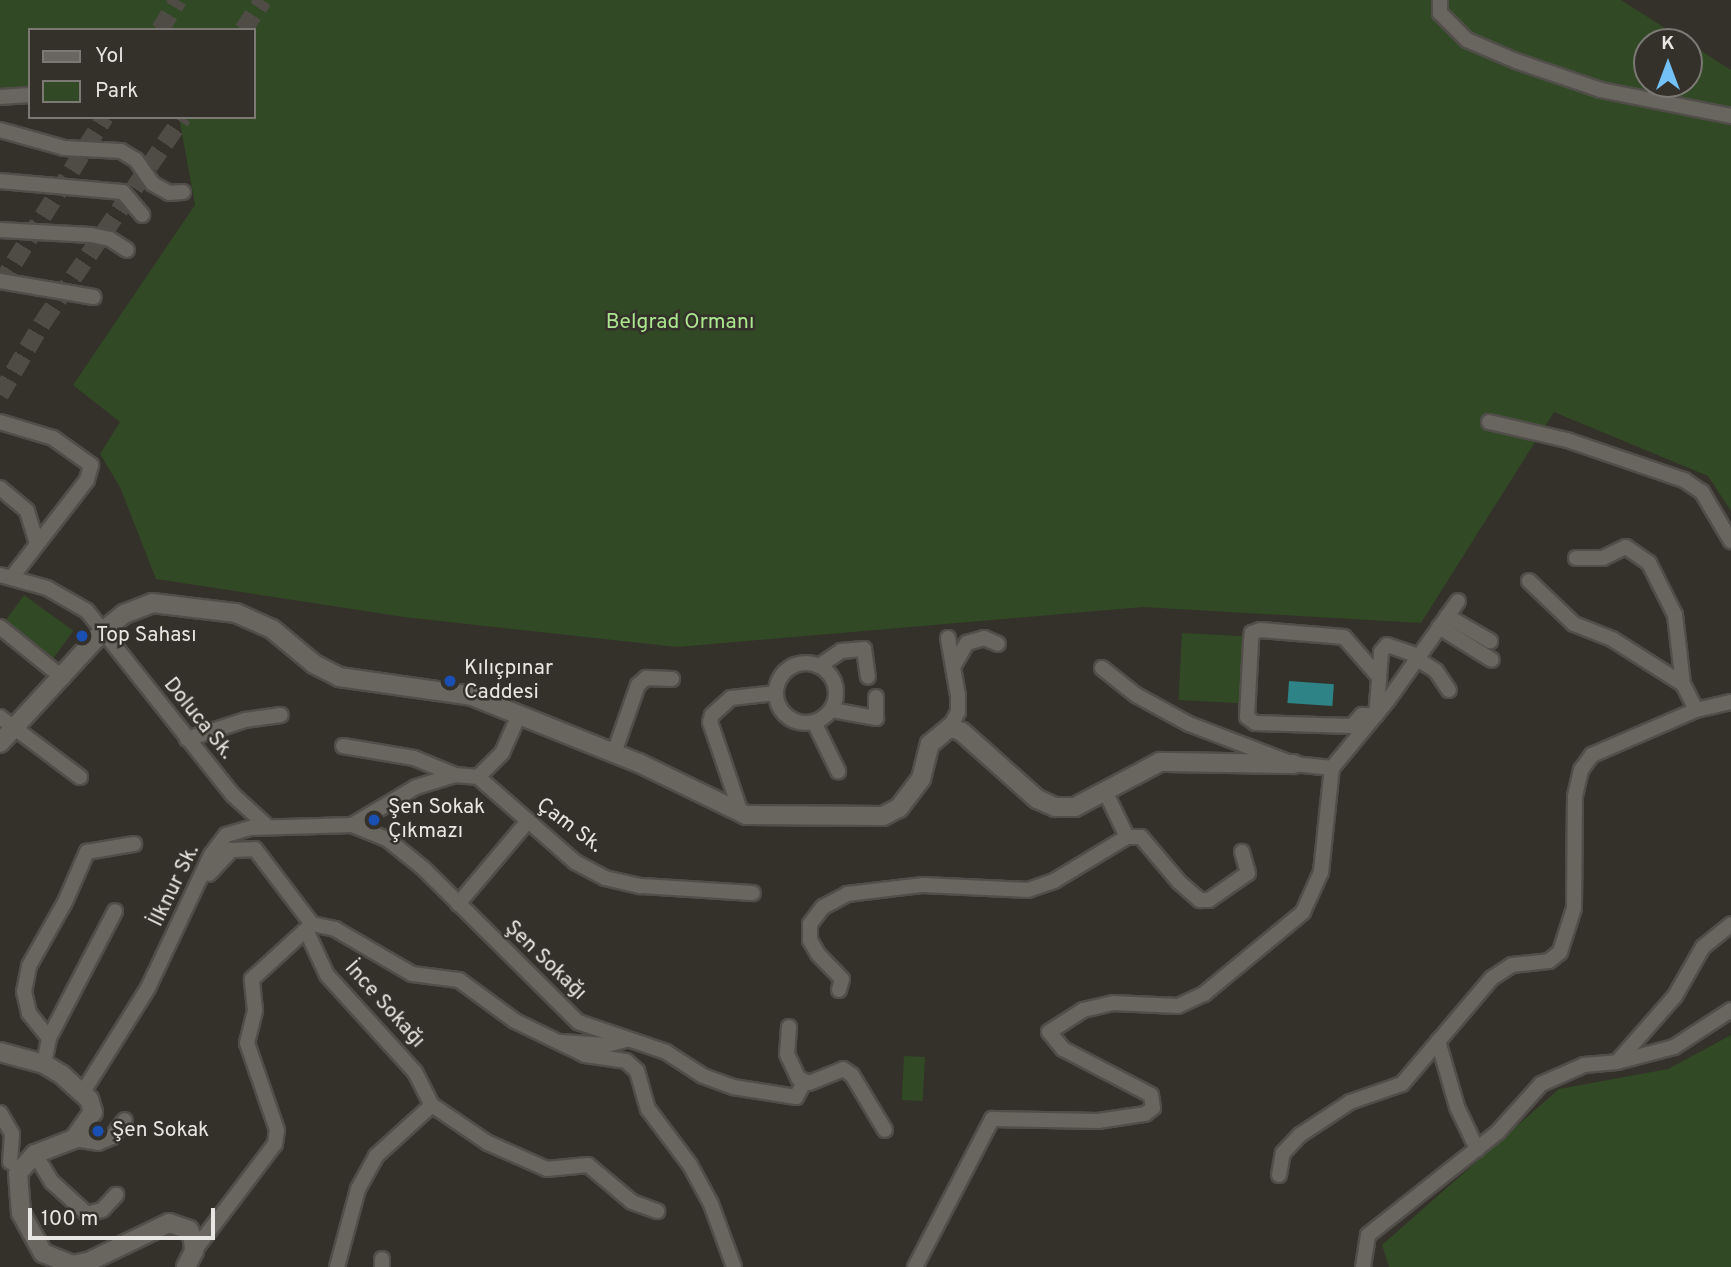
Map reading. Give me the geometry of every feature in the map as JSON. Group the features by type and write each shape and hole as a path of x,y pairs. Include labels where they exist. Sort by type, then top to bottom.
{"street":[{"path":"1440,0 1440,13 1467,40 1516,61 1601,90 1731,116"},
{"path":"0,97 28,95"},
{"path":"0,130 64,148 121,151 135,160 153,184 169,192 183,192"},
{"path":"0,181 123,192 142,215"},
{"path":"0,230 91,235 110,239 127,250"},
{"path":"0,281 94,297"},
{"path":"0,422 53,438 91,465 87,480 37,543 6,576"},
{"path":"1489,422 1567,440 1684,480 1708,500 1731,541"},
{"path":"0,488 27,511 37,543"},
{"path":"1576,558 1603,558 1626,547 1649,563 1675,615 1683,684 1696,710"},
{"name":"Doluca Sk.","path":"6,576 69,598 103,631 233,795 268,827"},
{"path":"1529,581 1574,624 1612,639 1683,684"},
{"path":"915,1267 992,1119 1098,1121 1145,1114 1153,1108 1151,1095 1063,1049 1049,1032 1083,1010 1112,1003 1178,1006 1204,994 1303,912 1321,872 1332,768 1376,715 1458,601"},
{"path":"0,743 63,678 103,631 124,614 152,603 236,613 272,629 314,664 339,677 472,696 614,753 741,813 796,818 883,816 899,808 920,779 930,744 950,727 958,712 948,638"},
{"path":"1443,622 1490,641"},
{"path":"1443,622 1492,660"},
{"path":"0,626 63,678"},
{"path":"1376,715 1362,715 1340,729 1255,723 1247,709 1252,633 1343,636 1379,677"},
{"path":"953,667 967,643 984,638 998,644"},
{"path":"1376,715 1381,652 1387,645 1418,657 1436,671 1449,690"},
{"path":"819,666 834,681 837,693 832,710 814,722 794,721 785,715 776,693 781,676 795,665 819,666 841,651 864,649 868,677"},
{"path":"1102,668 1136,695 1189,724 1294,764"},
{"path":"614,753 638,685 646,678 672,679"},
{"path":"741,813 710,722 712,715 731,698 776,693"},
{"path":"832,710 876,718 876,697"},
{"path":"1279,1175 1283,1153 1300,1135 1350,1102 1402,1084 1492,978 1512,965 1555,957 1570,930 1574,894 1573,812 1587,761 1608,746 1696,710 1731,702"},
{"path":"187,739 245,720 281,715"},
{"path":"343,746 414,758 456,775 478,777 502,753 519,715"},
{"path":"0,717 16,726 80,777"},
{"path":"814,722 838,771"},
{"path":"950,727 962,732 1037,799 1055,807 1075,807 1160,762 1294,764 1332,768"},
{"name":"İlknur Sk.","path":"83,1092 148,988 195,894 211,855 226,835 268,827 352,825 416,787 456,775"},
{"name":"Çam Sk.","path":"478,777 575,862 605,878 641,886 753,894"},
{"path":"1105,791 1127,837"},
{"path":"458,904 527,822"},
{"name":"Şen Sokağı","path":"352,825 387,839 458,904 578,1022 666,1052 702,1076 764,1095 796,1097 805,1081"},
{"path":"839,990 842,979 818,954 810,940 810,924 823,907 847,894 923,885 1028,890 1054,881 1127,837 1141,837 1179,882 1200,900 1222,894 1248,873 1242,852"},
{"path":"49,1038 29,1013 23,992 29,966 65,902 87,852 134,844"},
{"name":"İnce Sokağı","path":"195,894 230,850 255,849 310,928 327,975 415,1072 432,1105"},
{"path":"44,1064 49,1038 116,911"},
{"path":"1617,1062 1675,996 1703,947 1731,924"},
{"path":"190,1259 275,1144 277,1130 247,1043 256,1010 252,979 310,928 335,929 412,974 459,981 515,1021 585,1055 626,1061 637,1070 648,1108 690,1165 711,1204 734,1267"},
{"path":"1363,1267 1368,1235 1477,1149 1541,1084 1558,1073 1617,1062 1674,1047 1731,1010"},
{"path":"789,1027 791,1068 805,1081 843,1069 852,1075 885,1130"},
{"path":"556,1042 607,1045 626,1040"},
{"path":"1438,1041 1457,1107 1477,1149"},
{"path":"0,1052 44,1064 83,1092 93,1112 74,1139"},
{"path":"337,1267 358,1189 376,1156 432,1105 488,1143 547,1169 588,1165 632,1202 657,1211"},
{"path":"0,1113 12,1134 21,1213 32,1240 43,1253 60,1262 88,1262 169,1223 189,1230 190,1259"},
{"path":"14,1168 35,1154 74,1139 97,1143 111,1137 125,1120"},
{"path":"0,1141 14,1168"},
{"path":"35,1154 52,1182 87,1214 102,1210 116,1195"}],"green space":[{"name":"Belgrad Ormanı","path":"0,0 1621,0 1665,28 1633,28 1633,98 1703,98 1703,52 1731,70 1731,511 1708,476 1554,412 1421,623 1143,607 677,647 404,617 156,579 120,487 100,454 120,422 73,385 195,205 179,119 256,119 256,28 28,28 28,86 0,89"},
{"path":"24,595 73,631 52,661 2,625"},
{"path":"1182,633 1249,637 1245,703 1178,700"},
{"path":"1731,1035 1731,1267 1389,1267 1382,1245 1559,1089 1668,1069"},
{"path":"904,1056 925,1057 923,1101 902,1100"}],"water":[{"path":"1289,681 1334,684 1332,706 1287,703"}],"tunnel":[{"path":"161,28 178,0"},
{"path":"244,28 263,0"},
{"path":"0,285 104,119"},
{"path":"0,395 43,322 182,119"}],"place":[{"name":"Top Sahası","path":"82,636"},
{"name":"Kılıçpınar Caddesi","path":"450,681"},
{"name":"Şen Sokak Çıkmazı","path":"374,820"},
{"name":"Şen Sokak","path":"98,1131"}]}
